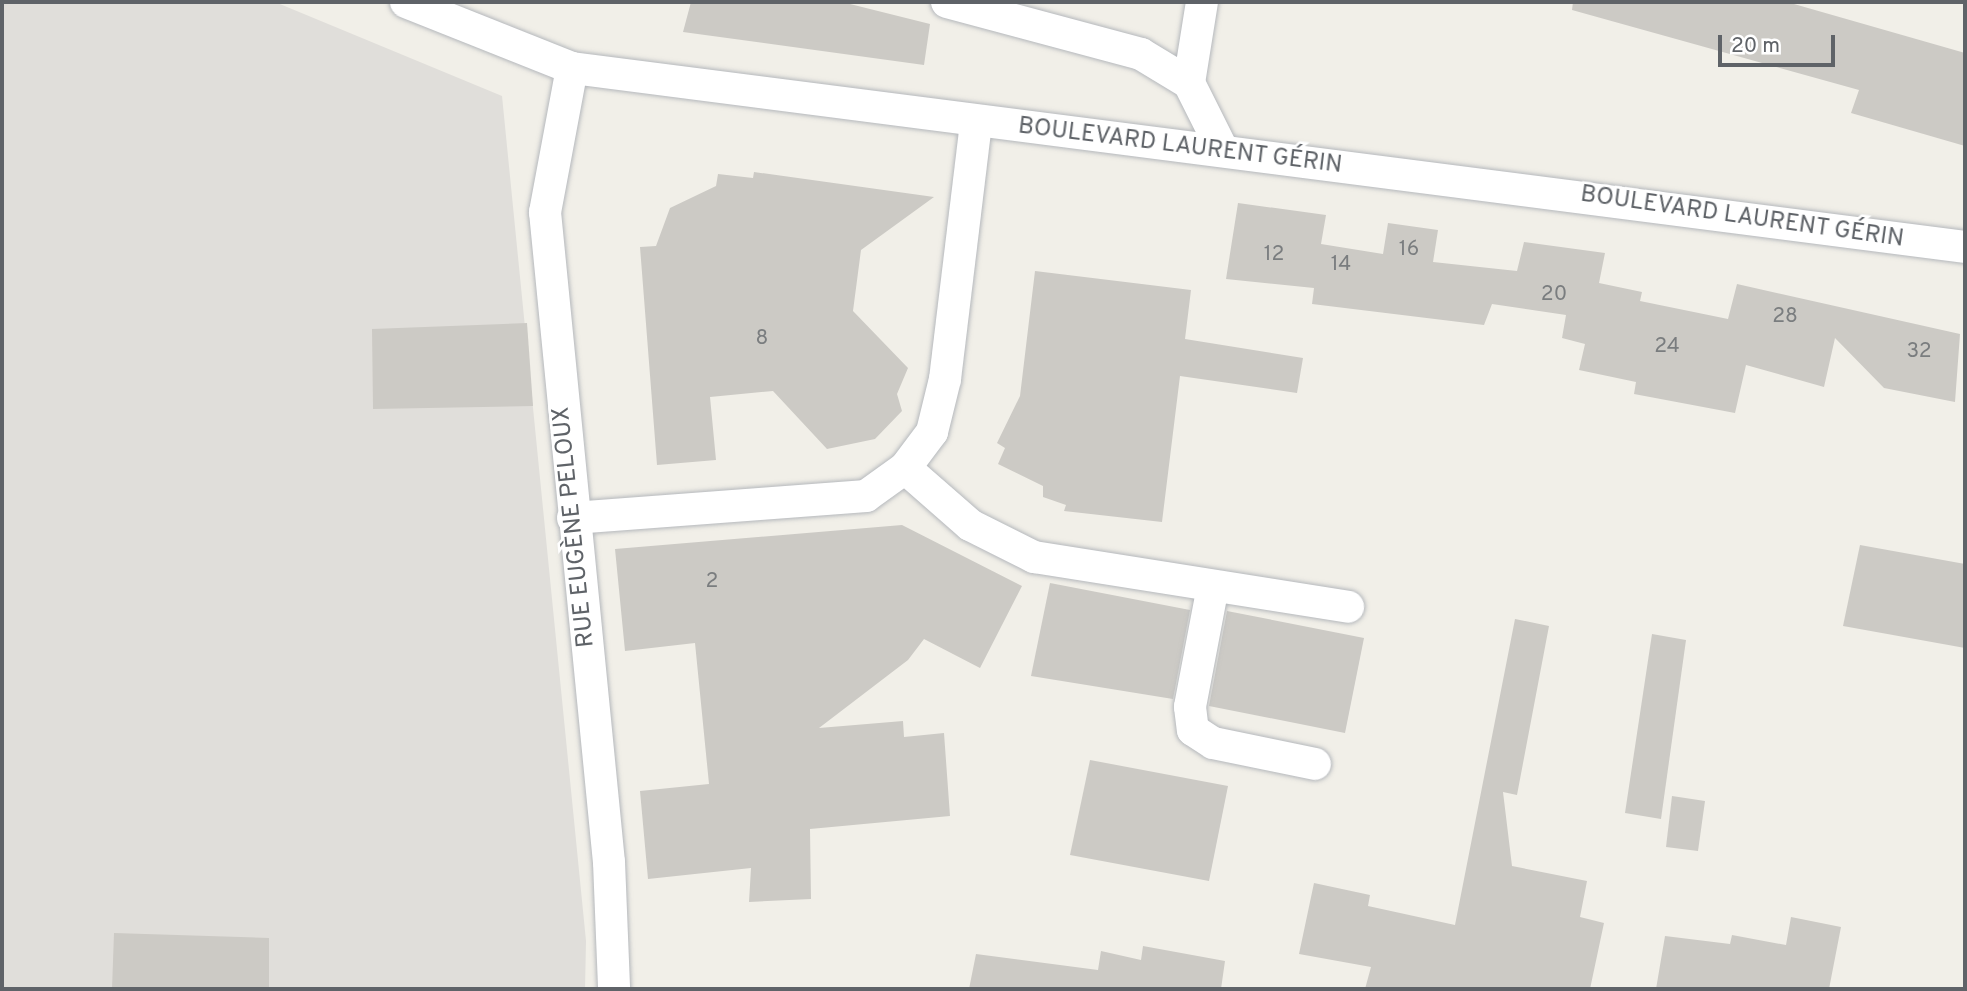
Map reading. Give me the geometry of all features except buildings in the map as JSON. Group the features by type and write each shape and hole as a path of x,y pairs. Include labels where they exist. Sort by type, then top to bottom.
{"street":[{"name":"BOULEVARD LAURENT GÉRIN","path":"406,2 572,68 976,124 1222,149 1965,247"},
{"path":"947,2 1141,54 1189,83 1222,149"},
{"path":"1189,83 1202,2"},
{"name":"RUE EUGÈNE PELOUX","path":"572,68 545,212 573,518 609,862 614,989"},
{"path":"573,518 866,496 905,468 932,432 944,379 976,124"},
{"path":"905,468 970,525 1034,557 1348,607"},
{"path":"1213,586 1190,708 1193,730 1213,743 1315,764"}],"shaded area":[{"path":"2,2 275,2 502,96 586,941 585,989 2,989"}]}
